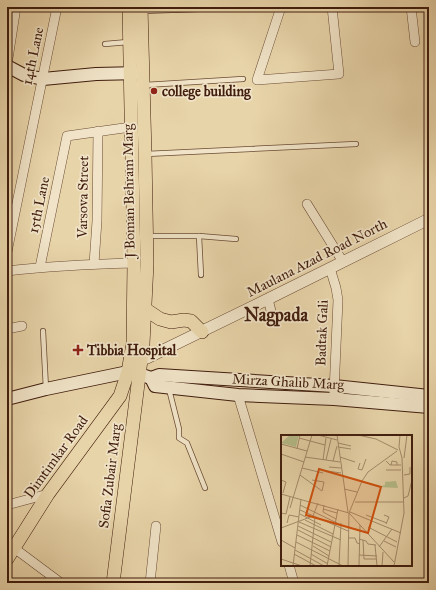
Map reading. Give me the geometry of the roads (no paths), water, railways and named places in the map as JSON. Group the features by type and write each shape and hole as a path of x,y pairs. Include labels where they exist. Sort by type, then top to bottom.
{"main road":[{"name":"J Boman Behram Marg","path":"137,8 130,42 139,77 131,127 134,263 133,343 138,369"},
{"name":"J Boman Behram Marg","path":"137,8 139,77 145,154 146,236 143,344 138,369"},
{"path":"7,66 24,75 43,79 96,74 139,77"},
{"path":"145,309 160,320 171,322 184,320 191,321 202,332"},
{"path":"7,399 138,369"},
{"name":"Mirza Ghalib Marg","path":"138,369 159,375 334,386 429,396"},
{"name":"Mirza Ghalib Marg","path":"138,369 154,386 168,388 238,395 334,399 429,407"},
{"name":"Dimtimkar Road","path":"10,554 48,494 138,369"},
{"name":"Sofia Zubair Marg","path":"113,583 138,369"}],"street":[{"path":"7,66 16,7"},
{"name":"14th Lane","path":"7,252 57,7"},
{"path":"281,7 257,80 339,74 332,7"},
{"path":"411,7 415,42"},
{"name":"Varsova Street","path":"65,149 67,136 131,127"},
{"name":"Varsova Street","path":"94,264 97,221 98,131"},
{"name":"15th Lane","path":"40,267 65,149"},
{"path":"307,204 343,262"},
{"name":"Maulana Azad Road North","path":"138,369 147,358 429,219"},
{"path":"7,271 40,267 134,263"},
{"name":"Badtak Gali","path":"330,268 338,300 334,399"},
{"path":"268,299 273,319"},
{"path":"7,329 22,326"},
{"path":"238,395 281,539"},
{"path":"7,505 48,494"},
{"path":"150,583 156,526"},
{"path":"10,554 50,579 62,583"},
{"path":"289,566 292,582"}],"lane":[{"path":"137,8 257,7"},
{"path":"105,44 130,42"},
{"path":"139,77 243,80"},
{"path":"145,154 356,144"},
{"path":"146,236 199,236 236,239"},
{"path":"199,236 201,275"},
{"path":"43,331 46,389"},
{"path":"168,388 179,429 179,438 187,443 205,488"}],"place":[{"name":"college building","path":"154,91"},
{"name":"Tibbia Hospital","path":"78,350"}],"district":[{"name":"Nagpada","path":"276,315"}]}
